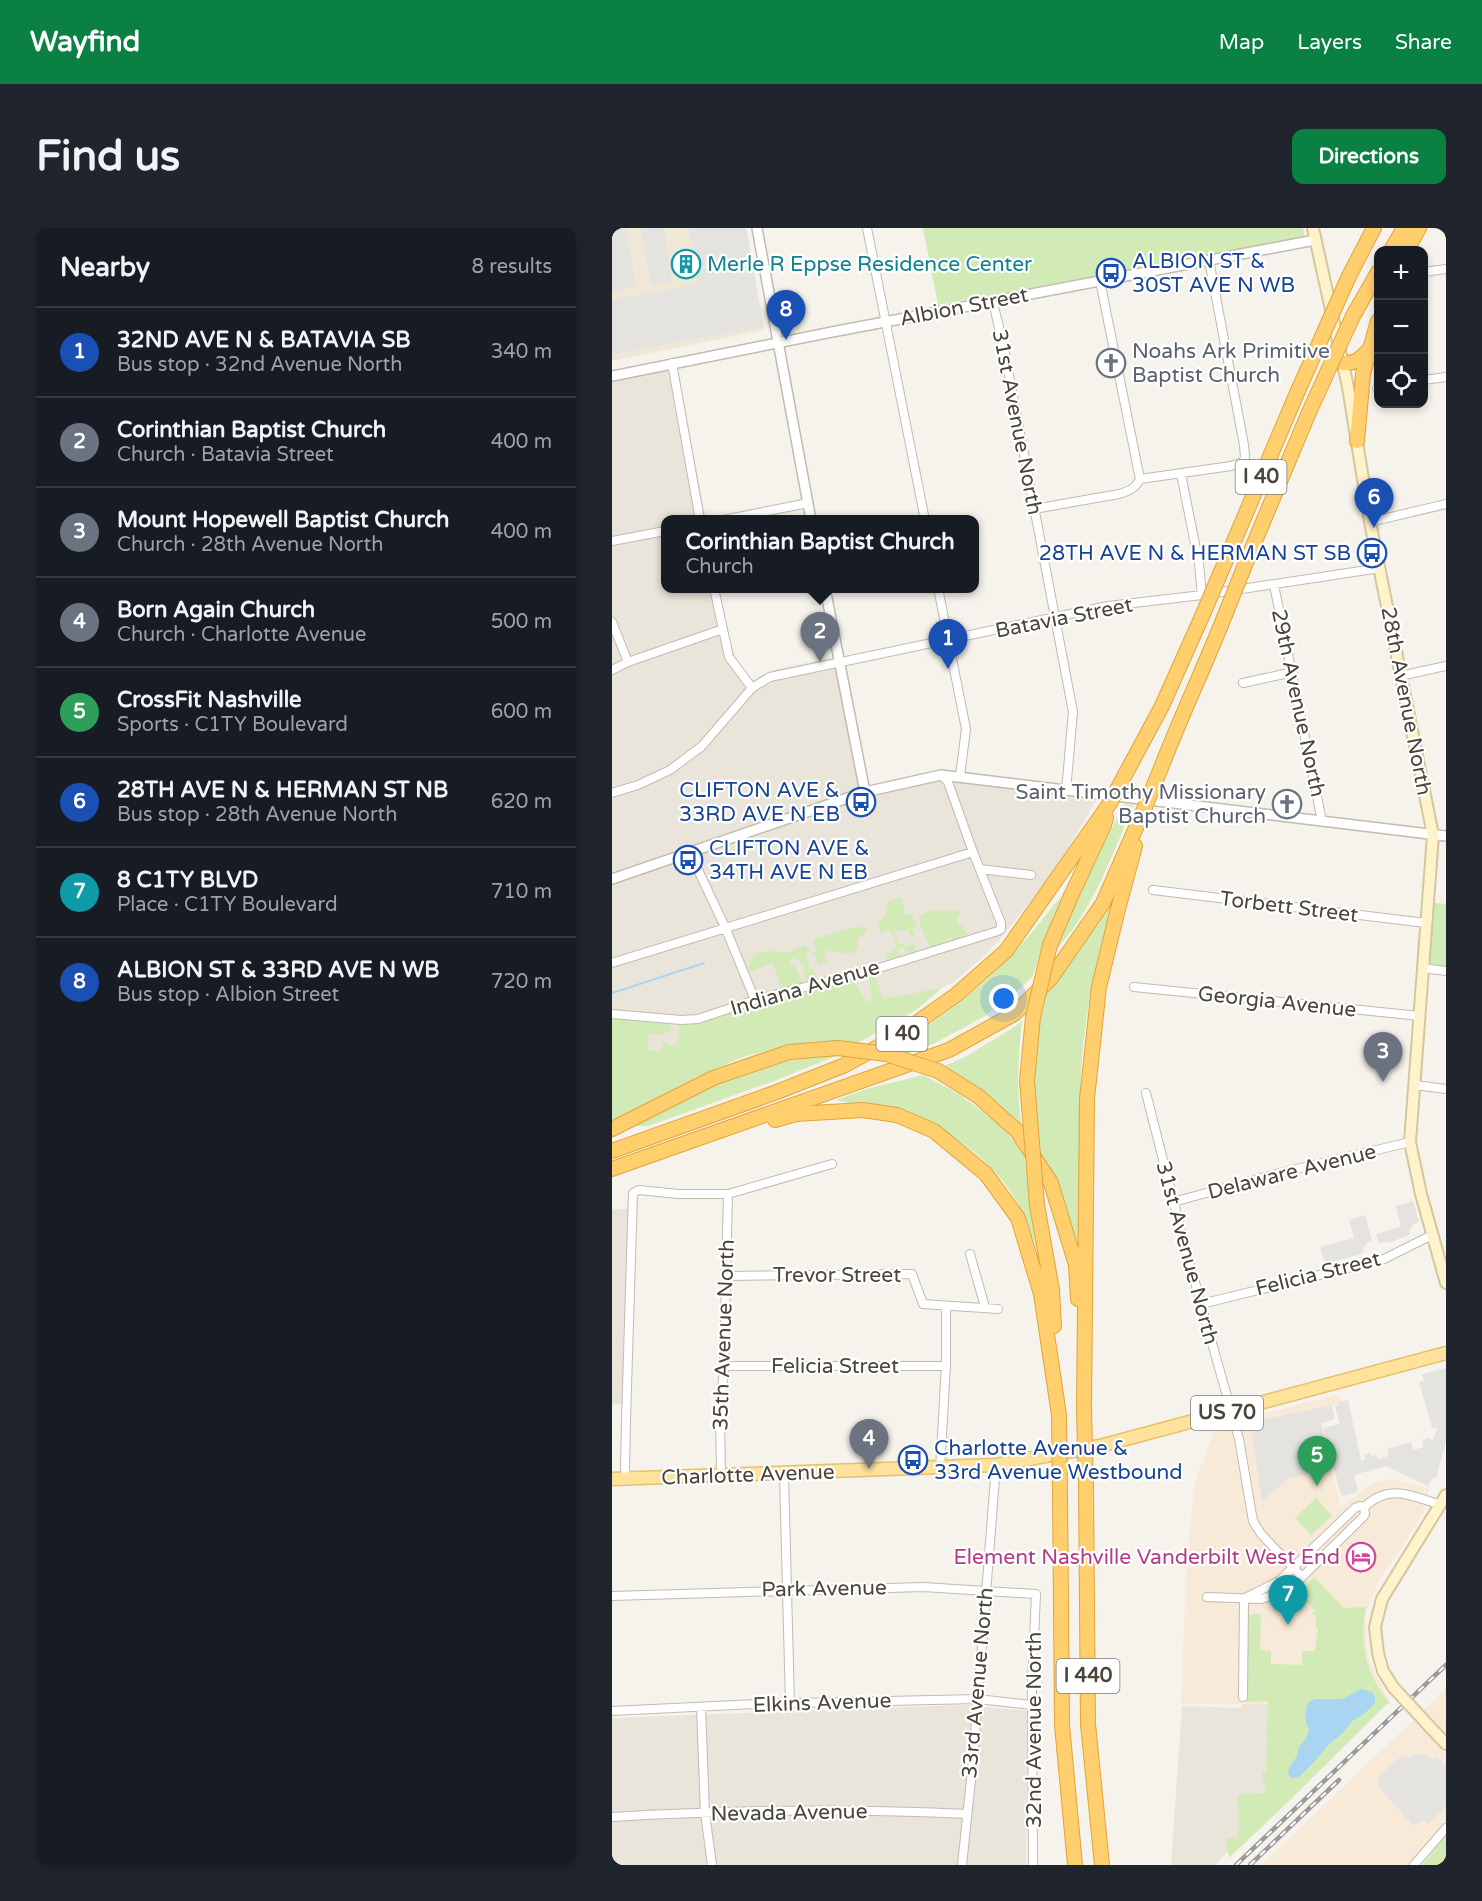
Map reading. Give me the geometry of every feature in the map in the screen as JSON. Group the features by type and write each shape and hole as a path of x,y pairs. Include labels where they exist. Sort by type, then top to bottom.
{"highway":[{"name":"I 40","path":"612,1151 845,1065 898,1036 956,995 1005,951 1110,803 1162,706 1297,393 1349,276 1374,228"},
{"path":"1393,246 1404,228"},
{"path":"1409,246 1419,228"},
{"name":"I 40","path":"612,1169 949,1050 1014,1014 1051,978 1103,903 1197,684 1310,410 1353,316 1374,279"},
{"path":"1357,441 1360,391 1374,334"},
{"path":"1343,363 1350,364 1359,360 1369,350"},
{"path":"1059,1415 1052,1290 1037,1205 1027,1082 1033,1017 1050,945 1104,825 1110,803"},
{"path":"1084,1409 1087,1099 1100,987 1145,807"},
{"path":"612,1129 713,1078 789,1053 838,1048 886,1054 938,1071 978,1096 1017,1131 1051,1183 1076,1265 1084,1409"},
{"path":"669,1149 796,1114 863,1110 897,1115 934,1131 986,1174 1018,1218 1041,1293 1059,1415"},
{"name":"I 440","path":"1084,1409 1088,1724 1102,1865"},
{"name":"I 440","path":"1059,1415 1062,1725 1075,1865"}],"main road":[{"name":"28th Avenue North","path":"1314,231 1343,363 1370,522 1433,835 1410,1143 1446,1283"},
{"name":"Charlotte Avenue","path":"612,1479 996,1466 1100,1446 1446,1353"},
{"path":"1444,1500 1382,1599 1375,1627 1377,1653 1383,1671 1393,1687 1446,1744"}],"street":[{"path":"756,228 810,515"},
{"path":"867,228 924,515"},
{"name":"Albion Street","path":"612,376 1209,260 1314,231"},
{"path":"1140,479 1238,465 1243,462 1245,452 1209,260"},
{"path":"1428,271 1446,269"},
{"path":"1034,509 1119,494 1137,486 1140,479 1100,281"},
{"name":"31st Avenue North","path":"993,302 1073,712 1066,791"},
{"path":"672,363 699,515"},
{"path":"1428,380 1446,377"},
{"path":"1181,474 1199,564 1202,596"},
{"path":"744,515 808,503"},
{"path":"1370,522 1446,504"},
{"path":"612,541 661,532"},
{"name":"Batavia Street","path":"612,793 638,785 670,770 702,746 752,688 770,677 1108,606 1202,596 1380,568"},
{"name":"29th Avenue North","path":"1274,585 1322,821"},
{"path":"715,593 729,657 752,688"},
{"path":"826,593 865,792"},
{"path":"939,593 966,729 960,776"},
{"path":"612,622 628,662"},
{"path":"612,670 628,662 723,629"},
{"path":"1400,676 1446,666"},
{"path":"1243,683 1293,672"},
{"path":"941,775 948,782 980,869 1031,875"},
{"path":"612,879 865,792 941,775 1446,836"},
{"path":"612,963 973,852"},
{"path":"690,853 725,927 755,1000"},
{"name":"Indiana Avenue","path":"612,1014 693,1020 755,1000 879,968 994,933 1001,928 1001,923 980,869"},
{"name":"Torbett Street","path":"1152,890 1426,923"},
{"path":"1423,968 1446,971"},
{"name":"Georgia Avenue","path":"1134,987 1420,1016"},
{"path":"1414,1085 1446,1089"},
{"name":"31st Avenue North","path":"1146,1093 1173,1202 1239,1439 1254,1525 1302,1577"},
{"name":"Delaware Avenue","path":"1173,1202 1276,1174 1410,1143"},
{"path":"627,1479 625,1469 633,1193 639,1190 678,1194 728,1194 831,1164"},
{"name":"35th Avenue North","path":"721,1476 720,1416 728,1194"},
{"name":"Felicia Street","path":"1201,1304 1384,1259 1432,1235"},
{"path":"970,1254 985,1307"},
{"name":"Trevor Street","path":"726,1276 912,1274 923,1304 998,1309"},
{"path":"940,1468 946,1366 946,1306"},
{"name":"Felicia Street","path":"723,1366 946,1366"},
{"name":"33rd Avenue North","path":"962,1865 996,1466"},
{"path":"784,1474 790,1705"},
{"path":"1244,1599 1274,1585 1355,1508 1365,1507 1378,1496 1391,1492 1444,1500"},
{"path":"1207,1597 1261,1599 1289,1588 1363,1517 1365,1507"},
{"name":"Park Avenue","path":"612,1596 923,1587 1036,1594"},
{"name":"32nd Avenue North","path":"1033,1865 1032,1684 1036,1594"},
{"path":"1243,1697 1244,1599"},
{"name":"Elkins Avenue","path":"612,1711 755,1704 790,1705 978,1698 1032,1705"},
{"path":"701,1707 705,1814 712,1865"},
{"name":"Nevada Avenue","path":"612,1817 760,1811 916,1811 967,1814"},
{"path":"1414,1865 1446,1828"}],"shaded area":[{"path":"612,228 746,228 764,330 612,361"},
{"path":"612,228 626,228 636,287 612,291"},
{"path":"641,228 664,228 672,282 651,285"},
{"path":"689,228 746,228 764,327 612,354 612,300 697,284"},
{"path":"676,362 705,515 661,515 661,593 720,593 729,639 738,664 749,680 777,669 835,657 865,791 941,775 1099,795 1047,880 1001,938 954,982 942,988 612,1084 612,376"},
{"path":"1413,1201 1419,1222 1414,1224 1409,1231 1411,1234 1391,1242 1379,1243 1376,1234 1401,1227 1396,1206"},
{"path":"612,1209 629,1209 623,1404 612,1404"},
{"path":"1365,1215 1372,1241 1363,1247 1364,1253 1332,1262 1326,1266 1320,1247 1354,1238 1349,1220"},
{"path":"1446,1368 1446,1441 1436,1478 1432,1478 1428,1486 1386,1466 1354,1475 1358,1490 1355,1493 1341,1496 1323,1428 1340,1424 1335,1406 1339,1405 1339,1402 1348,1400 1361,1460 1365,1460 1364,1455 1370,1453 1372,1456 1376,1455 1378,1459 1389,1456 1387,1449 1411,1442 1413,1450 1424,1447 1422,1440 1430,1438 1432,1442 1437,1429 1432,1428 1419,1382 1424,1380 1422,1374"},
{"path":"1339,1394 1341,1403 1332,1405 1335,1419 1321,1423 1341,1507 1363,1489 1391,1479 1429,1489 1423,1514 1379,1581 1366,1611 1366,1640 1370,1663 1391,1704 1181,1704 1187,1555 1195,1483 1216,1426"},
{"path":"1331,1405 1335,1419 1321,1423 1332,1467 1288,1479 1262,1501 1250,1423"},
{"path":"1446,1689 1446,1828 1414,1865 1261,1865"},
{"path":"1242,1698 1276,1698 1272,1795 1231,1849 1215,1865 1171,1865 1182,1706 1242,1708"},
{"path":"963,1705 1029,1711 1026,1865 612,1865 612,1718"},
{"path":"1415,1754 1426,1754 1433,1760 1437,1757 1446,1767 1446,1807 1428,1824 1424,1821 1413,1825 1378,1786 1379,1777 1402,1755 1412,1757"}],"green space":[{"path":"923,228 1303,228 1305,237 938,305"},
{"path":"1124,804 1133,805 1100,882 1080,918 1055,951 1080,891"},
{"path":"1062,895 1032,977 1014,994 985,1016 935,1043 907,1054 891,1050 939,1018 998,970"},
{"path":"902,898 905,915 910,914 918,926 912,928 915,937 911,938 908,930 894,929 899,944 904,944 905,947 913,944 916,951 907,953 904,947 898,949 898,955 902,956 888,960 885,953 897,949 891,930 884,931 882,936 878,923 887,911 888,901"},
{"path":"1111,900 1114,901 1094,979 1082,1058 1079,1246 1061,1195 1039,1154 1033,1072 1042,995 1074,958 1100,922"},
{"path":"1428,902 1446,904 1446,971 1423,968"},
{"path":"938,909 962,912 957,916 957,923 962,926 968,938 952,941 951,938 930,948 920,925 919,916"},
{"path":"865,927 867,931 857,940 859,948 856,949 857,951 843,954 832,952 830,949 824,953 827,962 818,965 815,955 812,956 811,953 818,951 813,944 814,939 851,928"},
{"path":"805,945 810,951 805,953 810,969 813,969 818,980 807,983 803,963 801,964 796,957 790,960 790,966 794,965 803,982 800,985 793,985 794,990 783,993 773,963 750,972 747,965 751,964 749,960 758,953 772,951 787,953"},
{"path":"872,974 875,975 883,999 942,988 916,1010 856,1044 821,1042 795,1044 743,1057 698,1076 612,1121 612,1019 670,1023 671,1031 665,1035 649,1034 648,1050 661,1051 663,1041 671,1046 678,1044 679,1024 708,1021 748,1007 853,979 866,1001 872,1001 869,977"},
{"path":"1022,1020 1018,1075 1022,1129 942,1067 965,1057"},
{"path":"836,1056 648,1126 635,1126 716,1084 776,1062"},
{"path":"923,1075 959,1094 993,1120 1024,1155 1035,1244 1012,1194 987,1163 972,1150 938,1129 900,1113 875,1106 836,1100 867,1089"},
{"path":"1316,1498 1332,1516 1311,1535 1295,1518"},
{"path":"1314,1577 1344,1608 1366,1607 1363,1633 1366,1658 1375,1681 1389,1702 1229,1858 1226,1839 1238,1836 1238,1797 1241,1794 1265,1793 1262,1772 1266,1772 1268,1701 1246,1702 1248,1615 1261,1614 1260,1650 1271,1651 1271,1664 1302,1665 1302,1651 1315,1651 1318,1629 1316,1628 1316,1615 1312,1615 1315,1611 1298,1592"},
{"path":"1446,1835 1446,1865 1422,1865"}],"water":[{"path":"1362,1689 1373,1693 1375,1703 1352,1721 1299,1777 1291,1778 1288,1773 1289,1768 1309,1731 1305,1717 1308,1703 1315,1699 1342,1699"}],"waterway":[{"path":"612,993 704,963"}],"railway":[{"path":"1236,1865 1446,1665"},
{"path":"1250,1865 1339,1780"}],"place":[{"name":"Merle R Eppse Residence Center","path":"686,264"},
{"name":"ALBION ST & 30ST AVE N WB","path":"1111,273"},
{"name":"ALBION ST & 33RD AVE N WB","path":"786,340"},
{"name":"Noahs Ark Primitive Baptist Church","path":"1111,363"},
{"name":"28TH AVE N & HERMAN ST NB","path":"1374,528"},
{"name":"28TH AVE N & HERMAN ST SB","path":"1372,553"},
{"name":"Corinthian Baptist Church","path":"820,662"},
{"name":"32ND AVE N & BATAVIA SB","path":"948,669"},
{"name":"CLIFTON AVE & 33RD AVE N EB","path":"861,802"},
{"name":"Saint Timothy Missionary Baptist Church","path":"1287,804"},
{"name":"CLIFTON AVE & 34TH AVE N EB","path":"688,860"},
{"name":"Mount Hopewell Baptist Church","path":"1383,1082"},
{"name":"Charlotte Avenue & 33rd Avenue Westbound","path":"913,1460"},
{"name":"Born Again Church","path":"869,1469"},
{"name":"CrossFit Nashville","path":"1317,1486"},
{"name":"Element Nashville Vanderbilt West End","path":"1361,1557"},
{"name":"8 C1TY BLVD","path":"1288,1625"}]}
